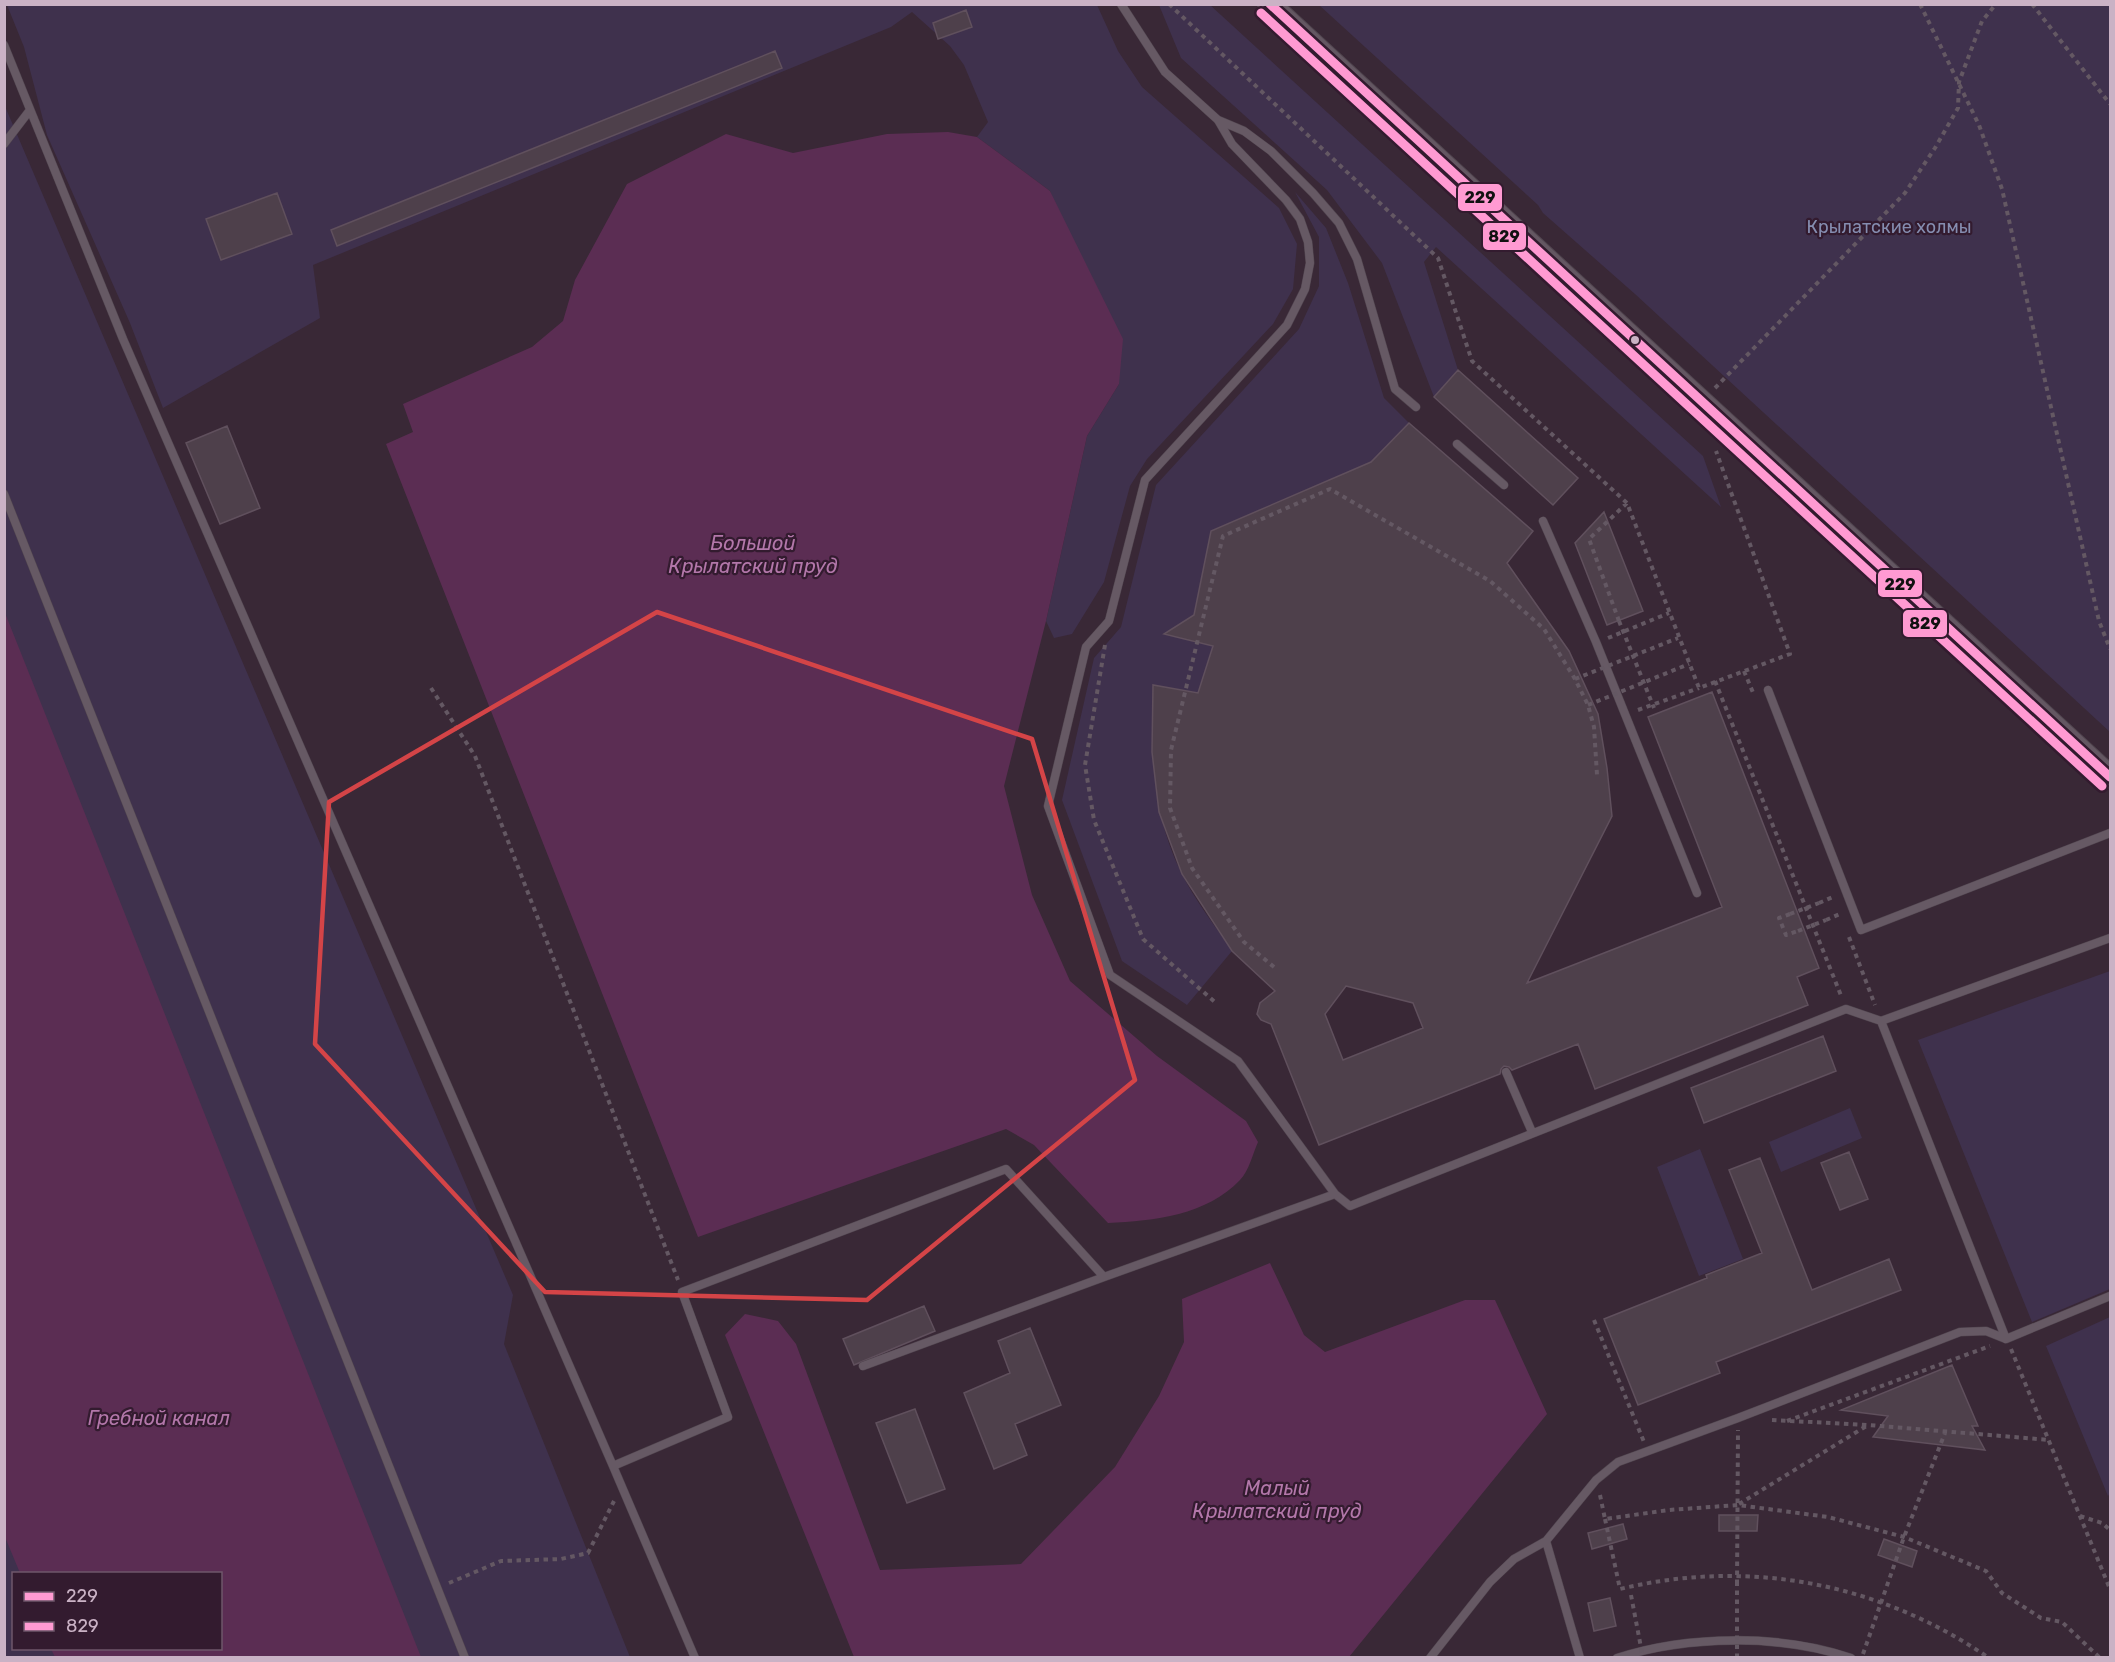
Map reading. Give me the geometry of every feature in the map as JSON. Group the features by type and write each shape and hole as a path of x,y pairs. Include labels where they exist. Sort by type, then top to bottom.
{"main road":[{"path":"1269,4 2110,777"}],"lane":[{"path":"1121,4 1165,72 1218,120 1232,144 1286,200 1300,219 1308,242 1310,263 1305,289 1287,325 1145,480 1109,621 1086,647 1048,806 1110,975 1238,1061 1335,1194 1350,1206 1846,1009 1881,1021 2110,938"},
{"path":"4,45 132,359 695,1658"},
{"path":"4,144 30,110"},
{"path":"1218,120 1244,131 1271,151 1339,223 1357,259 1395,388 1416,407"},
{"path":"1457,444 1504,485"},
{"path":"4,494 465,1658"},
{"path":"1543,521 1596,642 1697,893"},
{"path":"1768,690 1861,930 2110,833"},
{"path":"1881,1021 2006,1339"},
{"path":"1506,1072 1532,1132"},
{"path":"613,1466 728,1417 682,1292 1006,1169 1104,1277"},
{"path":"863,1366 1335,1194"},
{"path":"1430,1658 1490,1582 1514,1559 1546,1541 1596,1480 1618,1462 1960,1332 1986,1331 2006,1339 2110,1296"},
{"path":"1546,1541 1580,1658"},
{"path":"1617,1658 1676,1645 1719,1641 1764,1642 1803,1647 1851,1658"}],"path":[{"path":"1168,4 1438,258 1472,361 1627,503 1699,688"},
{"path":"1920,4 1959,82 2002,189 2099,621 2110,648"},
{"path":"1710,393 1905,193 1958,108 1959,82 1982,21 1996,4"},
{"path":"2032,4 2109,101"},
{"path":"1626,715 1790,654 1716,451"},
{"path":"1274,967 1244,942 1192,868 1170,808 1171,750 1223,536 1330,489 1490,581 1544,629 1575,679 1588,705 1594,728 1597,775"},
{"path":"1627,503 1589,539 1654,708"},
{"path":"1596,642 1669,613"},
{"path":"1109,621 1085,765 1094,820 1143,939 1216,1003"},
{"path":"1575,679 1678,638"},
{"path":"1588,705 1689,664"},
{"path":"1715,681 1846,1009"},
{"path":"431,688 475,756 682,1292"},
{"path":"1833,897 1779,918 1786,935 1840,914"},
{"path":"1859,963 1881,1021"},
{"path":"1594,1320 1647,1450"},
{"path":"1787,1421 2006,1339 2050,1440 2110,1589"},
{"path":"1737,1658 1738,1418 1868,1425 2050,1440"},
{"path":"1738,1505 1868,1425"},
{"path":"1862,1658 1904,1537 1945,1433"},
{"path":"1596,1480 1620,1589 1679,1578 1770,1577 1810,1582 1881,1602 1942,1630 1989,1658"},
{"path":"437,1588 501,1561 561,1559 588,1552 622,1487"},
{"path":"1605,1519 1669,1510 1738,1505 1828,1517 1904,1537 1986,1570 2002,1593 2041,1618 2062,1622 2100,1658"},
{"path":"2079,1516 2102,1523 2110,1530"},
{"path":"1630,1587 1643,1658"}],"highlighted area":[{"path":"657,612 1032,739 1135,1080 867,1300 545,1292 315,1044 329,802"}],"green space":[{"path":"7,5 1097,5 1118,51 1142,87 1279,208 1297,244 1293,289 1273,324 1147,459 1130,486 1104,582 1072,634 1054,638 1046,621 1087,436 1119,384 1050,191 977,137 988,122 964,65 950,46 912,12 891,27 313,265 320,318 163,408 130,323 47,135 24,47"},
{"path":"1159,5 1210,5 1703,456 1721,507 1436,247 1424,262 1458,370 1434,397 1382,263 1327,190 1181,58"},
{"name":"Крылатские холмы","path":"1319,5 2110,5 2110,732 1635,294 1543,213 1538,205"},
{"name":"Гребной канал","path":"4,104 513,1295 504,1344 630,1657 5,1657"},
{"path":"1295,192 1326,228 1348,283 1384,398 1409,423 1371,462 1211,531 1194,615 1164,634 1213,646 1198,693 1153,685 1154,758 1159,805 1172,851 1193,893 1232,951 1187,1005 1122,961 1062,800 1094,658 1121,627 1156,485 1299,329 1319,286 1319,237"},
{"path":"2110,971 2110,1289 2032,1322 1918,1040"},
{"path":"1850,1108 1862,1138 1781,1172 1769,1142"},
{"path":"1700,1149 1743,1259 1699,1276 1657,1167"},
{"path":"2110,1317 2110,1493 2108,1496 2046,1346"}],"water":[{"name":"Большой Крылатский пруд","path":"948,132 977,137 1050,191 1123,339 1119,384 1087,436 1046,621 1004,786 1032,895 1070,981 1157,1056 1246,1121 1258,1142 1243,1176 1227,1192 1196,1208 1161,1218 1108,1223 1034,1145 1006,1129 698,1237 386,444 413,432 403,404 532,347 563,321 575,280 627,184 726,134 793,153 887,134"},
{"name":"Гребной канал","path":"5,613 421,1657 55,1657 52,1650 222,1650 222,1572 20,1572 5,1537"},
{"name":"Малый Крылатский пруд","path":"1270,1263 1304,1335 1325,1352 1465,1300 1495,1300 1547,1414 1349,1657 854,1657 725,1335 745,1314 778,1321 796,1344 880,1570 1021,1564 1115,1467 1159,1396 1184,1342 1182,1299"}],"building":[{"path":"966,10 972,27 938,39 933,23"},
{"path":"775,51 782,68 337,246 331,230"},
{"path":"277,193 292,234 221,260 206,219"},
{"path":"1458,370 1578,478 1553,505 1434,397"},
{"path":"1409,423 1533,531 1507,563 1569,651 1598,714 1612,816 1527,983 1722,907 1648,717 1712,692 1819,968 1797,977 1808,1005 1595,1089 1578,1044 1512,1070 1504,1066 1500,1074 1319,1145 1271,1024 1261,1020 1257,1014 1260,1003 1275,991 1232,951 1182,874 1159,812 1152,752 1153,685 1198,693 1213,646 1164,634 1194,615 1211,531 1371,462","holes":["1346,986 1413,1003 1423,1028 1343,1060 1325,1014"]},
{"path":"227,426 260,508 220,524 186,443"},
{"path":"1604,512 1643,611 1607,625 1575,543"},
{"path":"1823,1036 1836,1071 1704,1123 1691,1088"},
{"path":"1849,1152 1868,1199 1840,1210 1821,1163"},
{"path":"1760,1158 1812,1290 1889,1259 1901,1290 1716,1362 1720,1373 1638,1405 1604,1319 1707,1278 1706,1275 1762,1253 1729,1170"},
{"path":"924,1306 935,1331 854,1365 843,1339"},
{"path":"1030,1328 1061,1405 1015,1424 1027,1455 994,1469 964,1393 1010,1373 998,1341"},
{"path":"1952,1365 1978,1426 1972,1426 1985,1450 1873,1437 1888,1416 1841,1410"},
{"path":"915,1409 945,1489 907,1503 876,1423"},
{"path":"1719,1515 1758,1515 1757,1531 1719,1531"},
{"path":"1623,1524 1627,1539 1592,1549 1588,1533"},
{"path":"1884,1539 1917,1551 1912,1567 1878,1555"},
{"path":"1610,1598 1616,1626 1594,1631 1588,1603"}],"transit line":[{"name":"229","path":"1270,4 2110,777"},
{"name":"829","path":"1261,13 2102,786"}]}
